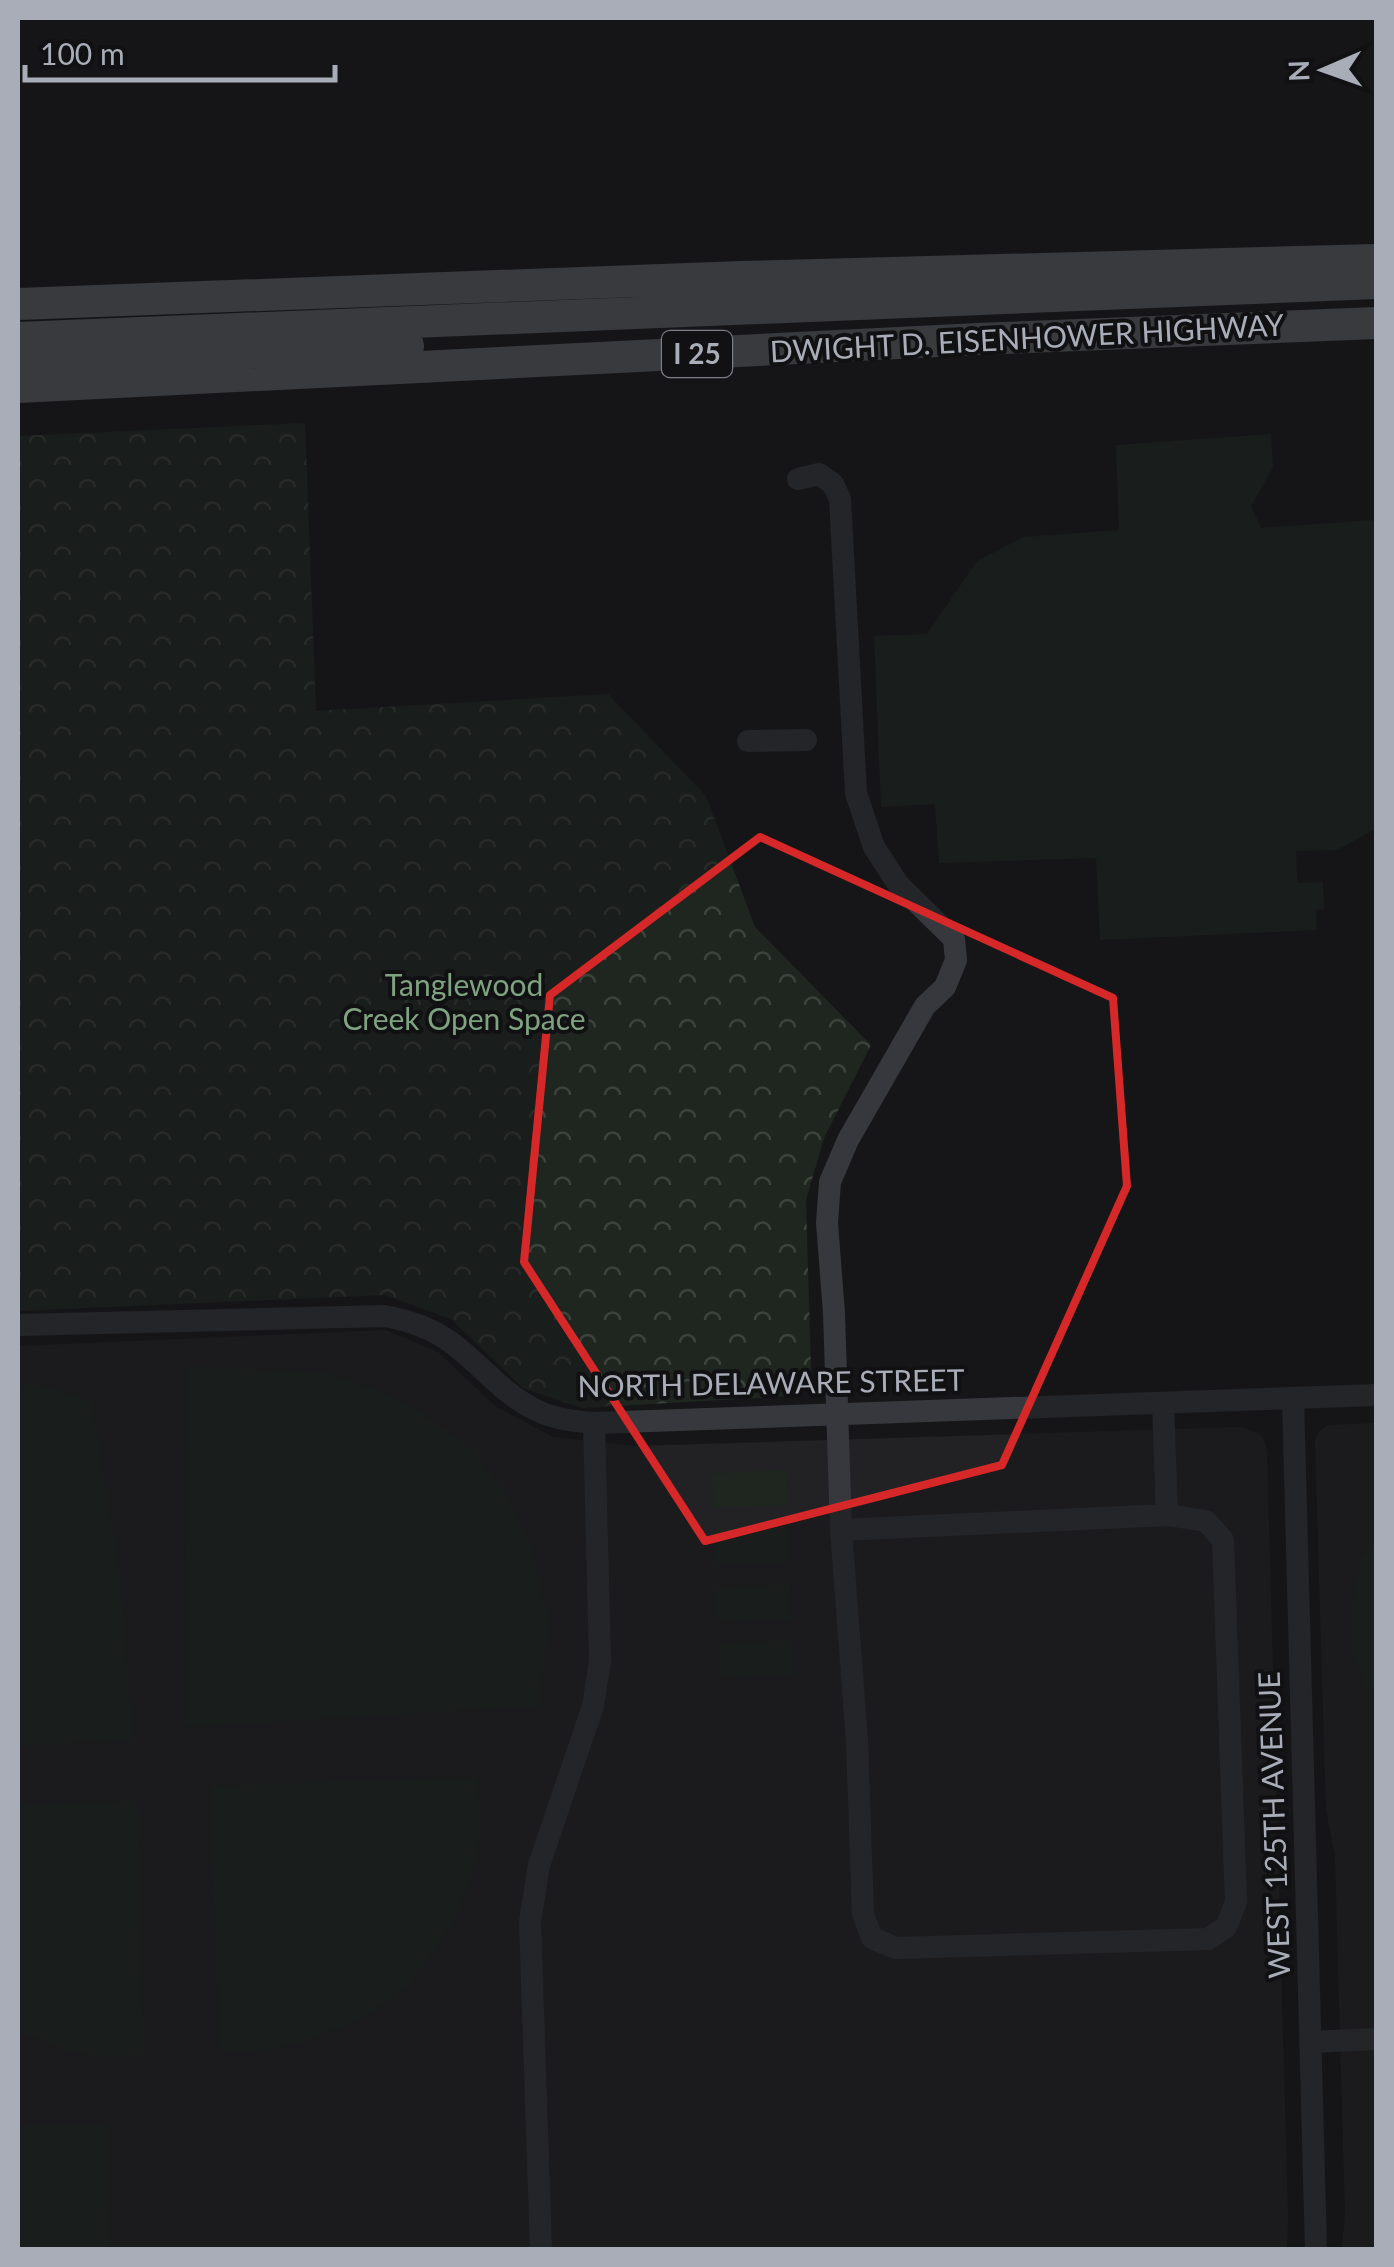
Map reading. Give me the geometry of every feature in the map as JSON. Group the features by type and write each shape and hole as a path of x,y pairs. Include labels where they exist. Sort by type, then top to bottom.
{"highway":[{"path":"18,304 741,277 1376,260"},
{"path":"18,338 1376,283"},
{"path":"18,362 1376,306"},
{"name":"DWIGHT D. EISENHOWER HIGHWAY","path":"18,387 1376,323"}],"street":[{"path":"798,479 820,474 833,484 840,499 856,793 874,847 898,884 954,939 956,960 945,987 925,1006 848,1140 830,1182 827,1223 841,1530 857,1740 864,1914 872,1938 896,1948 1208,1938 1226,1926 1236,1902 1223,1540 1206,1521 1167,1515 841,1530"},
{"path":"748,741 806,740"},
{"name":"NORTH DELAWARE STREET","path":"18,1325 384,1316 437,1333 532,1408 560,1419 594,1423 1376,1395"},
{"name":"WEST 125TH AVENUE","path":"1293,1398 1316,2250"},
{"path":"1163,1402 1167,1515"},
{"path":"542,2250 530,1922 539,1865 593,1706 600,1661 594,1423"},
{"path":"1311,2042 1376,2040"}],"highlighted area":[{"path":"760,837 1113,998 1127,1186 1002,1465 705,1541 524,1262 550,995"}],"shaded area":[{"path":"386,1330 438,1352 495,1406 553,1437 635,1446 1242,1427 1259,1434 1267,1453 1287,2249 18,2249 18,1346"},
{"path":"1376,1423 1376,2249 1342,2249 1345,2213 1335,1856 1326,1810 1315,1440 1319,1431 1329,1425"}],"green space":[{"name":"Tanglewood Creek Open Space","path":"305,423 316,711 608,694 706,796 755,927 871,1045 824,1138 806,1200 811,1370 789,1396 582,1408 523,1388 451,1319 385,1295 18,1311 18,436"},
{"path":"1271,434 1273,468 1251,506 1261,528 1376,520 1376,829 1337,850 1296,851 1297,883 1323,882 1324,909 1316,910 1317,930 1100,940 1096,858 939,863 935,804 881,807 874,636 927,634 977,561 1024,537 1119,530 1116,445"},
{"path":"187,1366 322,1372 371,1387 420,1411 474,1451 509,1498 533,1553 549,1621 539,1706 185,1727"},
{"path":"37,1384 92,1401 120,1573 133,1740 18,1746 18,1385"},
{"path":"787,1470 788,1505 714,1507 712,1473"},
{"path":"789,1527 790,1562 716,1565 714,1530"},
{"path":"1376,1540 1376,1696 1367,1687 1351,1648 1351,1607 1362,1557"},
{"path":"790,1584 791,1619 717,1622 716,1587"},
{"path":"792,1640 793,1675 719,1678 718,1643"},
{"path":"477,1777 480,1831 471,1879 448,1929 417,1974 380,2006 324,2035 280,2048 219,2051 210,1786"},
{"path":"138,1800 144,2055 89,2056 18,2031 18,1805"},
{"path":"107,2124 110,2249 18,2249 18,2126"}]}
